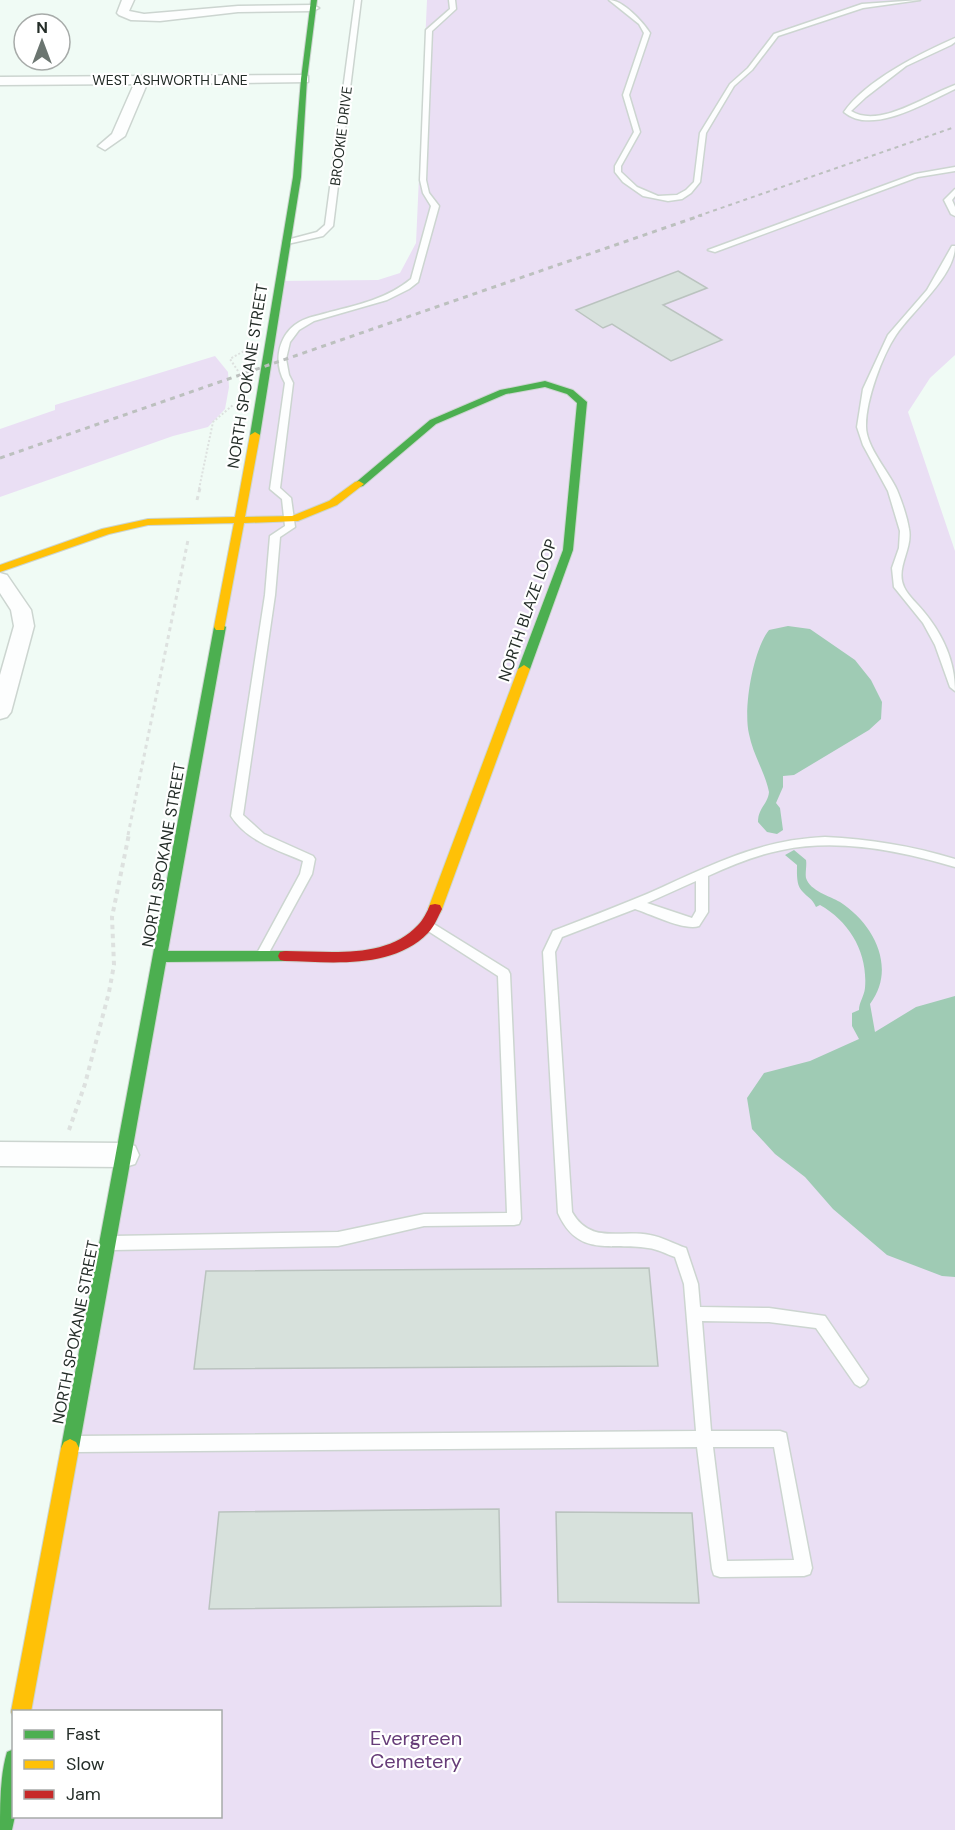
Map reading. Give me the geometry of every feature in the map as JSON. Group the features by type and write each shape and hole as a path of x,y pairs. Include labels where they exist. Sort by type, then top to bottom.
{"street":[{"path":"128,0 123,13 132,16 182,16 314,4"},
{"name":"NORTH SPOKANE STREET","path":"21,1710 162,957 240,519 297,177 304,79 314,4"},
{"name":"WEST ASHWORTH LANE","path":"0,81 304,79"},
{"path":"105,146 118,136 142,80"},
{"name":"NORTH BLAZE LOOP","path":"0,569 106,531 148,522 288,519 309,515 357,488 406,442 444,416 518,386 547,384 568,390 582,402 583,409 568,550 429,926"},
{"path":"0,579 21,610 24,626 0,712"},
{"path":"162,957 366,956 391,952 429,926"},
{"path":"0,1154 125,1155"},
{"path":"2,1830 12,1771"}],"lane":[{"name":"BROOKIE DRIVE","path":"286,243 320,234 329,226 358,0"},
{"path":"262,955 306,874 309,859 257,835 244,826 237,816 270,595 275,536 290,527 286,498 275,489 289,383 282,371 283,350 286,342 302,323 393,294 415,280 435,206 426,193 423,180 429,30 453,9 452,0"},
{"path":"612,0 641,23 646,33 626,95 637,132 618,166 618,172 633,187 663,200 678,197 693,188 697,182 703,133 732,85 750,69 776,35 862,6 917,0"},
{"path":"955,40 902,66 881,84 855,101 847,112 850,116 866,120 888,116 955,87"},
{"path":"712,250 917,175 955,169"},
{"path":"955,191 948,205 955,214"},
{"path":"955,248 930,291 902,322 886,345 867,389 861,427 867,445 893,491 905,531 904,548 897,568 897,582 927,622 939,645 955,687"},
{"path":"71,1443 704,1439 780,1439 804,1568 720,1569 704,1439 691,1284 681,1253 649,1241 584,1238 571,1227 565,1213 549,952 557,934 760,851 821,841 906,852 955,863"},
{"path":"635,904 695,923 702,912 702,874"},
{"path":"109,1243 338,1239 424,1220 514,1219 504,974 429,926"},
{"path":"693,1314 769,1315 820,1321 860,1379"}],"path":[{"path":"240,375 230,359 247,350"},
{"path":"63,1155 110,992 114,964 112,917 213,422 232,406 235,398"}],"green space":[{"name":"Evergreen Cemetery","path":"427,0 955,0 955,355 930,378 908,412 955,551 955,1830 2,1830 12,1818 222,1818 222,1710 21,1710 280,281 378,280 400,273 416,243"},
{"path":"215,356 228,372 229,387 225,409 208,427 173,436 0,497 0,429 55,410 55,405"}],"shaded area":[{"path":"788,626 810,629 855,660 871,680 882,702 881,719 869,730 794,775 783,776 783,787 776,803 780,808 783,830 777,834 767,832 758,822 769,792 751,742 747,710 754,665 763,639 769,630"},
{"path":"794,850 806,860 808,883 852,911 872,934 881,962 878,990 870,1004 875,1032 916,1007 955,996 955,1277 942,1276 887,1255 833,1209 805,1177 775,1154 752,1129 747,1098 764,1073 810,1061 859,1039 852,1026 852,1013 859,1010 865,988 860,951 840,920 820,905 816,907 800,888 797,879 797,865 785,855"}],"building":[{"path":"678,271 707,288 663,305 722,340 671,361 612,324 603,328 576,310"},
{"path":"649,1268 658,1366 194,1369 206,1271"},
{"path":"499,1509 501,1606 209,1609 219,1512"},
{"path":"556,1512 692,1513 699,1603 558,1602"}],"railway":[{"path":"698,216 955,127"},
{"path":"0,458 702,215"}],"traffic: fast":[{"path":"255,435 297,177 304,79 314,0"},
{"path":"359,484 433,422 503,392 545,384 570,392 582,402 568,550 524,669"},
{"path":"70,1448 220,627"},
{"path":"162,957 285,956"},
{"path":"2,1830 12,1771"}],"traffic: slow":[{"path":"220,627 255,435"},
{"path":"0,569 106,531 148,522 294,519 333,503 359,484"},
{"path":"435,909 524,669"},
{"path":"21,1710 70,1448"}],"traffic: jam":[{"path":"285,956 349,956 391,949 410,941 425,928 435,909"}]}
